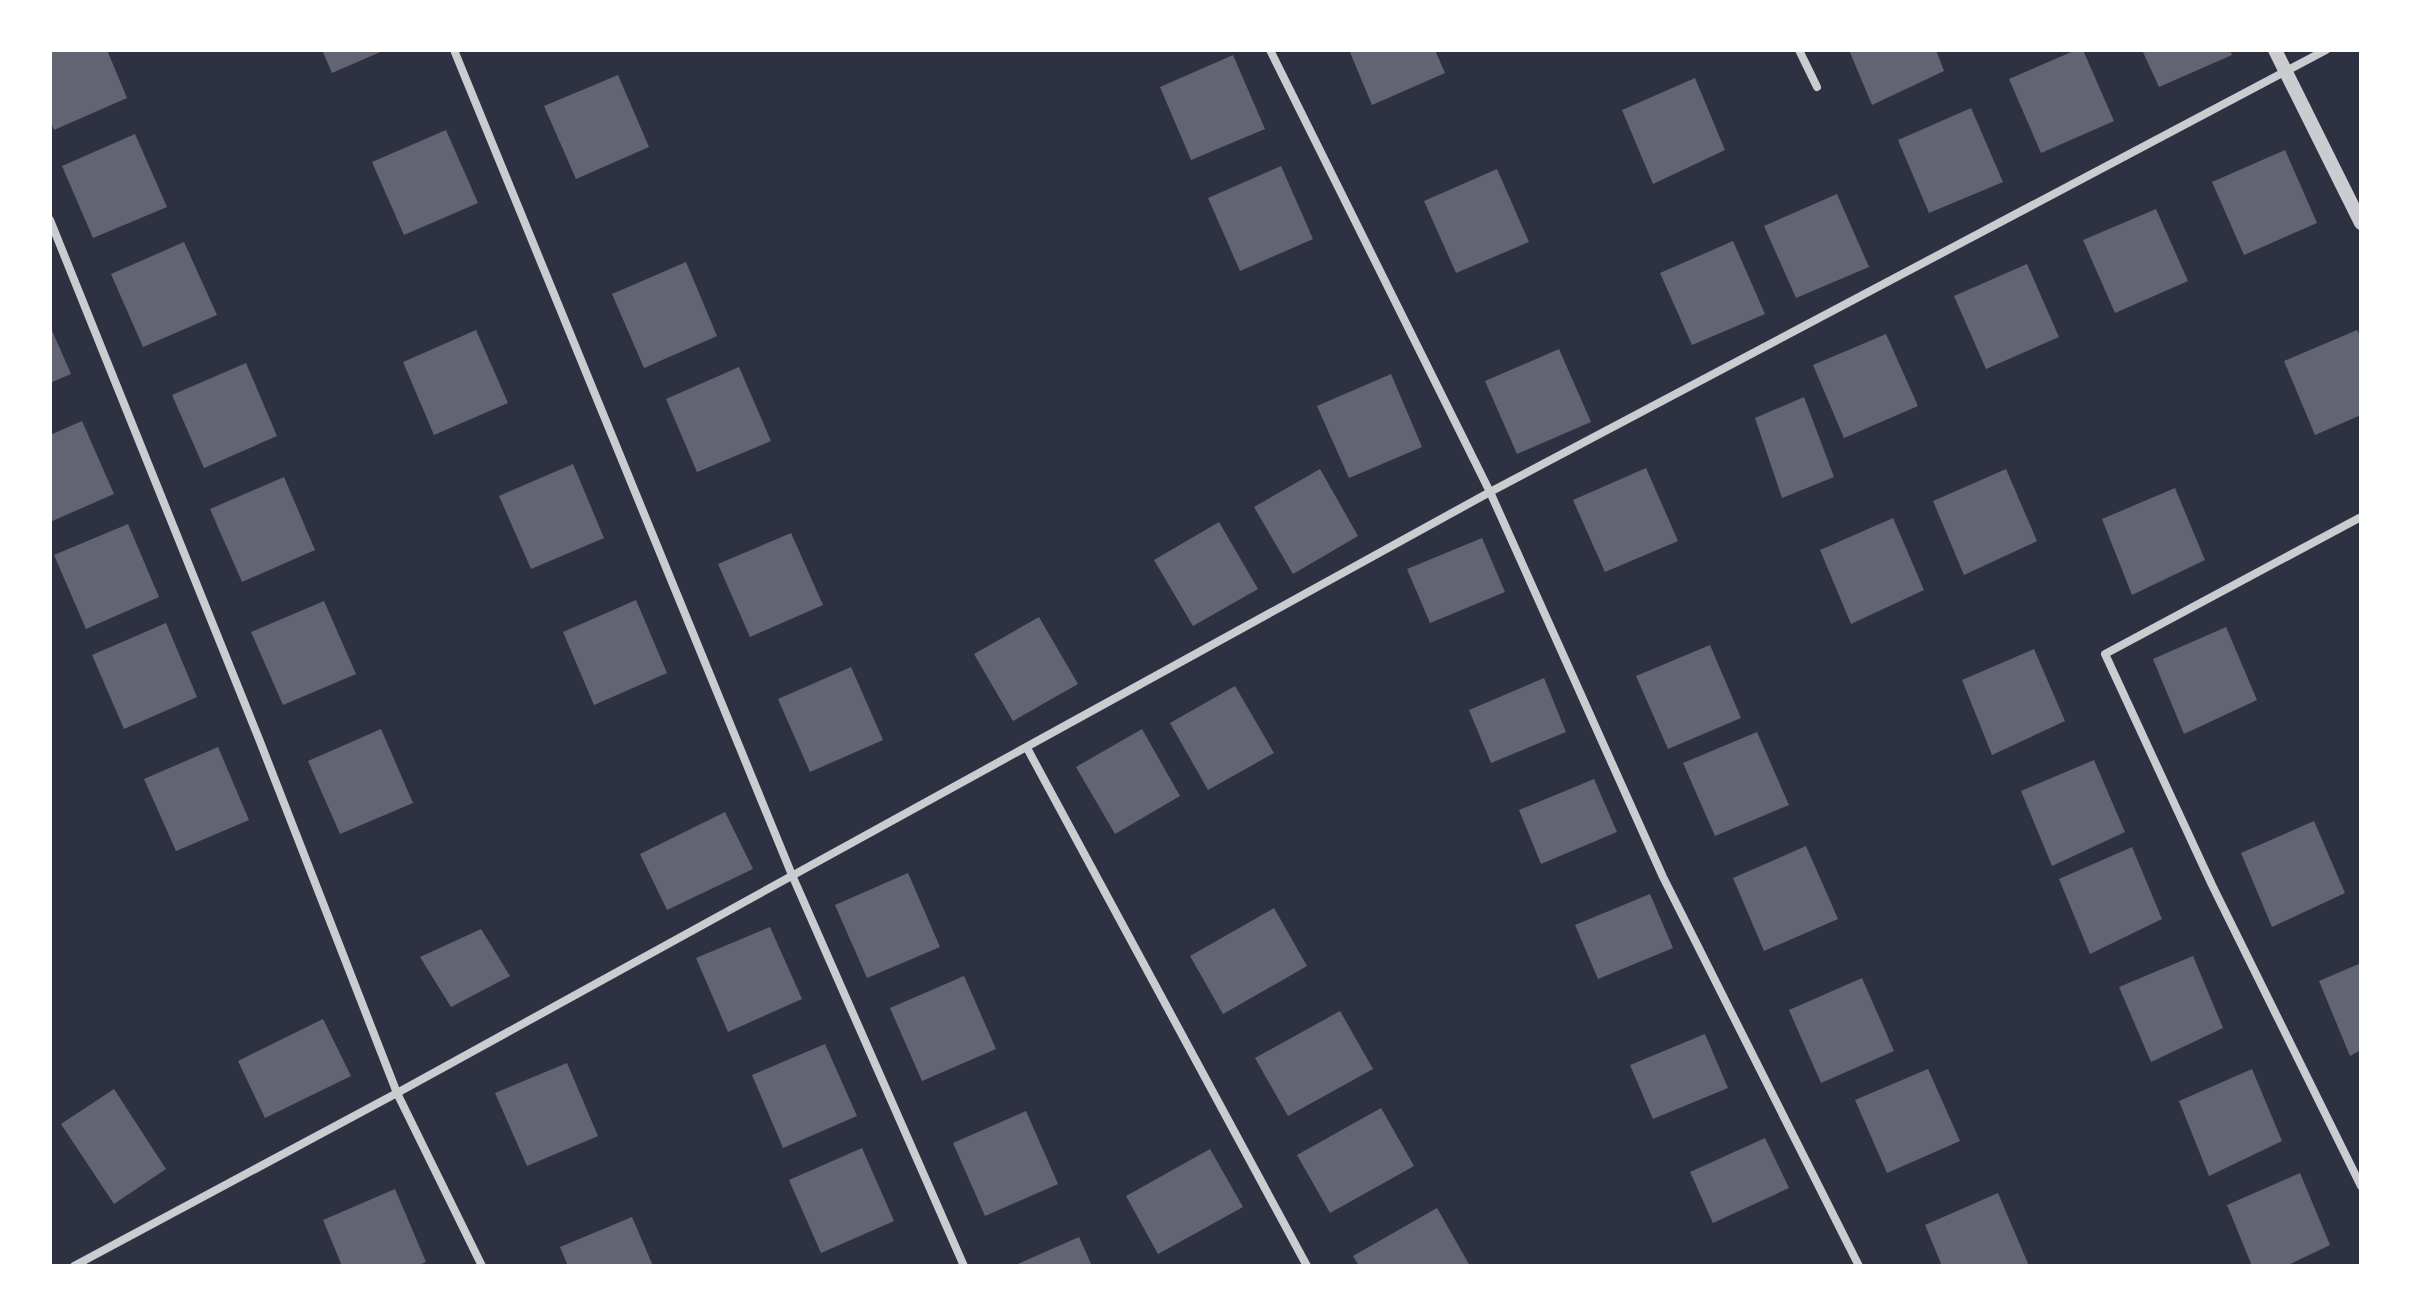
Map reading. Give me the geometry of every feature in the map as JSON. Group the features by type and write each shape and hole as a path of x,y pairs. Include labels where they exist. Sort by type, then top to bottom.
{"street":[{"path":"454,50 792,875 964,1266"},
{"path":"1270,50 1490,492 1663,877 1859,1266"},
{"path":"1799,50 1817,87"},
{"path":"2275,50 2361,223"},
{"path":"74,1266 397,1093 1490,492 2326,50"},
{"path":"50,220 259,739 397,1093 482,1266"},
{"path":"2361,517 2105,654 2212,885 2361,1186"},
{"path":"1027,748 1307,1266"}],"building":[{"path":"50,50 107,50 127,98 54,130 50,120"},
{"path":"322,50 385,50 332,73"},
{"path":"1349,50 1435,50 1445,73 1372,105"},
{"path":"1849,50 1936,50 1944,71 1872,105"},
{"path":"2076,50 2083,50 2114,121 2041,153 2009,79"},
{"path":"2142,50 2230,50 2232,55 2159,87"},
{"path":"1233,55 1265,129 1191,160 1160,87"},
{"path":"618,75 649,147 576,179 544,106"},
{"path":"1695,78 1725,150 1653,184 1622,110"},
{"path":"1971,108 2003,182 1929,213 1898,140"},
{"path":"446,130 478,203 404,235 372,162"},
{"path":"135,134 167,207 93,238 62,166"},
{"path":"2285,150 2317,223 2244,255 2212,182"},
{"path":"1281,166 1313,239 1240,271 1208,198"},
{"path":"1497,169 1529,242 1456,273 1424,201"},
{"path":"1837,194 1869,267 1796,298 1764,226"},
{"path":"2156,209 2188,281 2115,313 2083,240"},
{"path":"1733,241 1765,314 1692,345 1660,273"},
{"path":"184,242 217,315 143,347 111,274"},
{"path":"686,262 717,336 644,368 612,294"},
{"path":"2027,264 2059,337 1986,369 1954,296"},
{"path":"50,326 71,374 50,383"},
{"path":"476,330 508,403 434,435 403,362"},
{"path":"2357,330 2361,338 2361,415 2315,435 2284,361"},
{"path":"1886,334 1918,406 1844,438 1813,365"},
{"path":"1559,349 1591,422 1517,454 1485,381"},
{"path":"246,363 277,436 204,468 172,395"},
{"path":"739,367 771,441 697,472 666,399"},
{"path":"1391,374 1422,447 1349,478 1317,406"},
{"path":"1804,397 1834,477 1782,498 1755,418"},
{"path":"82,421 114,494 50,522 50,435"},
{"path":"573,464 604,538 531,569 499,496"},
{"path":"1646,468 1678,541 1605,572 1573,500"},
{"path":"1320,469 1358,536 1293,574 1254,507"},
{"path":"2006,469 2037,541 1964,575 1933,501"},
{"path":"284,477 315,550 242,582 210,509"},
{"path":"2175,488 2205,560 2132,595 2102,519"},
{"path":"1893,518 1924,590 1851,624 1820,550"},
{"path":"1219,522 1258,589 1193,626 1154,560"},
{"path":"128,524 159,597 86,629 54,555"},
{"path":"791,533 823,605 750,637 718,564"},
{"path":"1482,538 1505,592 1430,623 1407,569"},
{"path":"636,600 667,673 594,705 563,632"},
{"path":"324,601 356,674 283,705 251,632"},
{"path":"1039,617 1078,684 1013,721 974,654"},
{"path":"166,623 197,697 124,729 92,655"},
{"path":"2226,627 2257,700 2184,734 2153,659"},
{"path":"1710,645 1741,718 1668,749 1636,676"},
{"path":"2034,649 2065,721 1992,755 1962,680"},
{"path":"851,667 883,740 810,772 778,699"},
{"path":"1544,678 1566,732 1491,763 1469,710"},
{"path":"1235,686 1274,753 1208,790 1170,723"},
{"path":"381,729 413,803 340,834 308,761"},
{"path":"1142,729 1180,796 1115,834 1076,767"},
{"path":"1757,732 1789,805 1715,836 1683,763"},
{"path":"218,747 249,820 176,851 144,779"},
{"path":"2094,760 2125,832 2052,866 2021,791"},
{"path":"1594,779 1617,832 1541,864 1519,810"},
{"path":"725,812 753,869 667,910 640,854"},
{"path":"2314,821 2345,893 2272,927 2241,853"},
{"path":"1806,846 1838,919 1764,951 1733,878"},
{"path":"2132,847 2162,919 2090,954 2059,879"},
{"path":"908,873 940,947 867,978 835,905"},
{"path":"1650,894 1673,948 1598,979 1575,925"},
{"path":"1274,908 1307,966 1223,1014 1190,956"},
{"path":"770,927 802,999 728,1032 696,958"},
{"path":"481,929 510,976 451,1007 420,957"},
{"path":"2193,956 2223,1028 2151,1062 2119,987"},
{"path":"2361,963 2361,1050 2350,1056 2319,981"},
{"path":"964,976 996,1049 922,1081 890,1008"},
{"path":"1862,978 1894,1051 1821,1083 1789,1010"},
{"path":"1340,1011 1373,1069 1288,1116 1255,1058"},
{"path":"323,1019 351,1076 265,1118 238,1061"},
{"path":"1705,1034 1728,1088 1653,1119 1630,1065"},
{"path":"825,1044 857,1116 783,1148 752,1075"},
{"path":"567,1063 598,1136 527,1166 495,1093"},
{"path":"1928,1069 1960,1141 1887,1173 1855,1100"},
{"path":"2252,1069 2282,1141 2209,1176 2179,1101"},
{"path":"114,1089 166,1169 114,1204 61,1124"},
{"path":"1381,1108 1414,1166 1330,1213 1297,1155"},
{"path":"1026,1111 1058,1184 985,1216 953,1143"},
{"path":"1765,1138 1789,1188 1713,1223 1690,1172"},
{"path":"862,1148 894,1221 821,1253 789,1180"},
{"path":"1210,1149 1243,1207 1158,1254 1126,1196"},
{"path":"2300,1173 2330,1245 2286,1266 2252,1266 2227,1205"},
{"path":"395,1189 426,1262 417,1266 342,1266 323,1220"},
{"path":"1998,1193 2029,1266 1942,1266 1925,1225"},
{"path":"1437,1208 1470,1266 1359,1266 1353,1256"},
{"path":"632,1217 653,1266 568,1266 560,1247"},
{"path":"1079,1237 1092,1266 1013,1266"}]}
